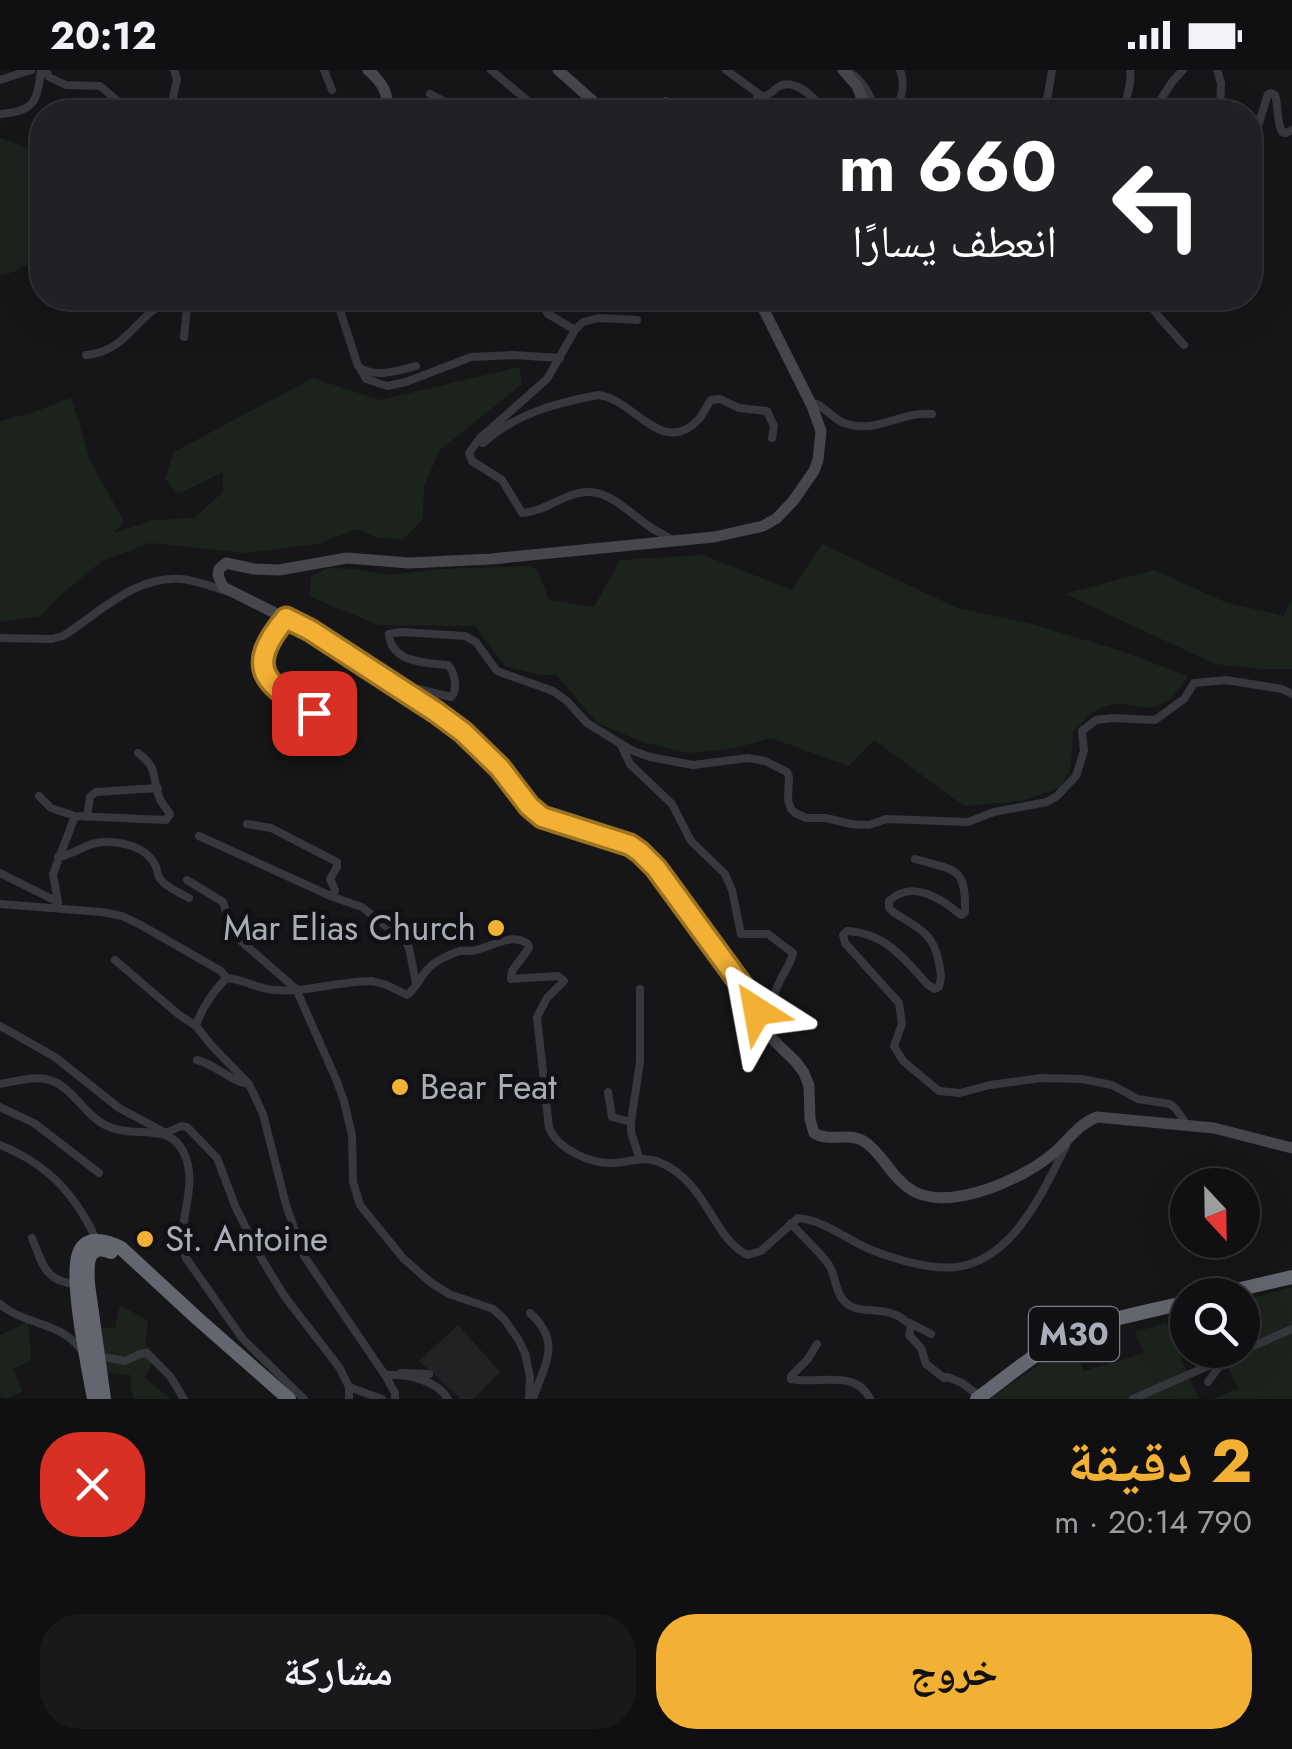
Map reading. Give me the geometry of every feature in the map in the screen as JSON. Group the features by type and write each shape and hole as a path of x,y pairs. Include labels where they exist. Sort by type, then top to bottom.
{"highway":[{"path":"104,1399 77,1284 79,1252 94,1241 110,1242 121,1248 289,1399"},
{"path":"94,1399 87,1266 92,1252 104,1249 138,1273 281,1399"},
{"path":"1260,1286 1292,1280"},
{"path":"1260,1290 1292,1280"},
{"name":"M30","path":"981,1398 1034,1356 1066,1337 1114,1320 1170,1309"}],"main road":[{"path":"368,70 377,78 387,100"},
{"path":"558,70 591,100"},
{"path":"845,71 864,100"},
{"path":"764,310 821,431 818,460 804,485 777,518 763,526 714,537 490,559 409,562 347,558 279,570 226,563 218,575 223,587 310,630 417,699 474,742 542,817 630,845 651,861 743,987 767,1035 804,1074 814,1133 824,1138 858,1138 871,1146 901,1182 924,1196 949,1197 994,1187 1039,1164 1084,1123 1097,1117 1187,1125 1292,1148"}],"street":[{"path":"0,80 31,70"},
{"path":"44,70 66,85 100,86 117,100"},
{"path":"35,100 44,70"},
{"path":"173,100 177,79 174,70"},
{"path":"324,70 332,90"},
{"path":"491,70 527,100"},
{"path":"726,70 757,95 766,97 789,84 808,92 814,100"},
{"path":"898,100 903,90 900,70"},
{"path":"1047,100 1052,70"},
{"path":"1125,100 1132,76 1130,70"},
{"path":"1161,100 1183,70"},
{"path":"1217,70 1220,100"},
{"path":"845,71 858,78 870,100"},
{"path":"430,94 442,100"},
{"path":"1262,113 1268,94 1275,95 1278,124 1282,132 1292,130"},
{"path":"757,95 757,100"},
{"path":"0,114 30,107"},
{"path":"86,355 124,341 153,310"},
{"path":"184,337 187,310"},
{"path":"340,310 366,379 387,386 471,358 560,358"},
{"path":"546,310 575,330"},
{"path":"1154,310 1184,345"},
{"path":"637,320 590,318 582,322 547,378 480,438 470,453 471,458 502,480 522,514 578,492 604,494 675,540"},
{"path":"360,368 376,373 416,366"},
{"path":"471,458 484,440 512,421 598,395 618,401 659,431 675,433 696,423 711,400 726,400 739,408 767,411 774,426 772,438"},
{"path":"812,406 824,407 840,422 868,428 904,416 932,414"},
{"path":"0,638 63,636 129,590 163,580 181,579 231,592"},
{"path":"286,618 272,634 263,669 279,692 317,716 318,722 310,733"},
{"path":"417,699 410,691 412,688 448,698 454,695 453,670 448,665 410,661 392,644 389,634 466,636 476,642 498,671 553,691 587,724 621,745 694,766 748,758 774,764 789,778 791,810 806,818 870,825 886,819 968,822 994,812 1038,805 1056,796 1076,776 1084,751 1082,731 1096,720 1154,720 1184,698 1194,683 1226,680 1292,694"},
{"path":"621,745 630,764 668,798 692,841 725,874 741,934 771,935 792,953 774,995 774,1024 767,1035"},
{"path":"38,796 51,808 75,816 166,820 170,814 160,798 152,768 138,752"},
{"path":"86,817 90,797 96,792 158,788"},
{"path":"58,902 52,881 75,816"},
{"path":"247,824 271,828 337,862 330,879 336,890 333,897"},
{"path":"199,836 333,897 362,906 388,928 402,932 416,983"},
{"path":"58,857 102,842 130,846 146,853 163,882 188,898"},
{"path":"915,859 955,871 965,886 965,912 960,915 939,899 920,892 904,891 889,901 892,912 928,934 935,944 942,978 939,987 932,988 883,940 853,931 842,935 847,946 899,1004 902,1024 894,1046 903,1060 939,1091 955,1094 1041,1078 1100,1082 1138,1099 1170,1104 1187,1125"},
{"path":"0,873 71,909"},
{"path":"187,880 223,902 233,934 296,989 344,1101 352,1136 352,1182 360,1205 404,1258 430,1282 449,1294 493,1309 504,1319 525,1353 531,1399"},
{"path":"0,904 102,912 131,920 227,978 274,990 372,981 407,995 432,964 458,952 515,939 526,942 529,948 512,971 511,980 558,976 564,981 548,998 538,1017 549,1128 554,1138 569,1150 598,1162 660,1163 688,1181 731,1242 750,1256 798,1218 814,1220 875,1251 911,1261 944,1267 970,1263 985,1257 1014,1234 1032,1210 1073,1134"},
{"path":"115,960 196,1026 249,1084 263,1114 304,1256 385,1375 395,1399"},
{"path":"196,1026 227,978"},
{"path":"640,989 640,1062 631,1132 640,1160"},
{"path":"0,1026 55,1057 119,1108 166,1133 180,1146 188,1166 188,1206 182,1245 186,1258 242,1338 304,1399"},
{"path":"197,1060 212,1065 232,1080 249,1084"},
{"path":"0,1084 48,1079 108,1127 166,1133 187,1126 214,1155 266,1267 336,1362 349,1387 349,1399"},
{"path":"608,1092 612,1117 631,1122"},
{"path":"0,1106 34,1122 99,1173"},
{"path":"0,1145 26,1156 52,1175 75,1201 94,1233 94,1241"},
{"path":"790,1223 830,1266 847,1305 888,1310 931,1334"},
{"path":"32,1238 49,1275 61,1283 77,1284"},
{"path":"0,1304 20,1318 58,1329 92,1357 125,1361 148,1353 170,1376 184,1399"},
{"path":"530,1313 542,1326 550,1347 531,1399"},
{"path":"910,1323 909,1336 921,1348 929,1367 944,1378 962,1383 981,1398"},
{"path":"1260,1343 1292,1329"},
{"path":"816,1344 792,1379 844,1380 864,1388 870,1399"},
{"path":"1133,1399 1203,1368"},
{"path":"1208,1382 1218,1368"},
{"path":"397,1375 429,1374"},
{"path":"385,1375 434,1385 448,1399"},
{"path":"349,1387 382,1399"}],"shaded area":[{"path":"0,138 30,148 30,263 0,276"},
{"path":"519,367 522,384 440,450 424,486 423,519 403,540 375,537 358,529 317,544 246,553 150,543 102,561 41,616 0,622 0,421 71,398 91,462 124,522 113,533 155,520 194,518 223,492 223,472 178,494 165,479 174,452 313,378 380,400"},
{"path":"822,544 957,608 1032,624 1188,676 1164,703 1154,707 1111,705 1087,717 1073,732 1071,767 1060,788 1021,801 964,806 874,740 849,766 771,738 731,749 688,753 643,742 597,723 557,675 539,675 505,666 475,626 379,625 310,597 311,576 328,568 388,575 530,566 538,571 549,600 594,607 620,560 703,555 792,590"},
{"path":"1154,570 1225,602 1283,616 1292,599 1292,669 1215,664 1065,594"},
{"path":"1292,1287 1292,1399 1214,1399 1238,1388 1228,1368 1260,1368 1260,1296"},
{"path":"120,1305 148,1321 145,1343 155,1356 145,1378 171,1399 134,1399 131,1375 99,1372 92,1328 115,1328"},
{"path":"28,1322 31,1360 13,1369 22,1391 7,1399 0,1397 0,1335"},
{"path":"1166,1323 1170,1332 1170,1368 1186,1368 1199,1399 989,1399 1071,1343 1084,1371 1144,1353 1135,1332"},
{"path":"458,1325 500,1372 474,1399 461,1399 419,1361"}],"place":[{"name":"Mar Elias Church","path":"496,928"},
{"name":"Bear Feat","path":"400,1087"},
{"name":"St. Antoine","path":"145,1239"}],"route":[{"path":"314,713 279,692 263,669 272,634 286,618 450,722 500,768 542,817 630,845 651,861 757,1011"}]}
